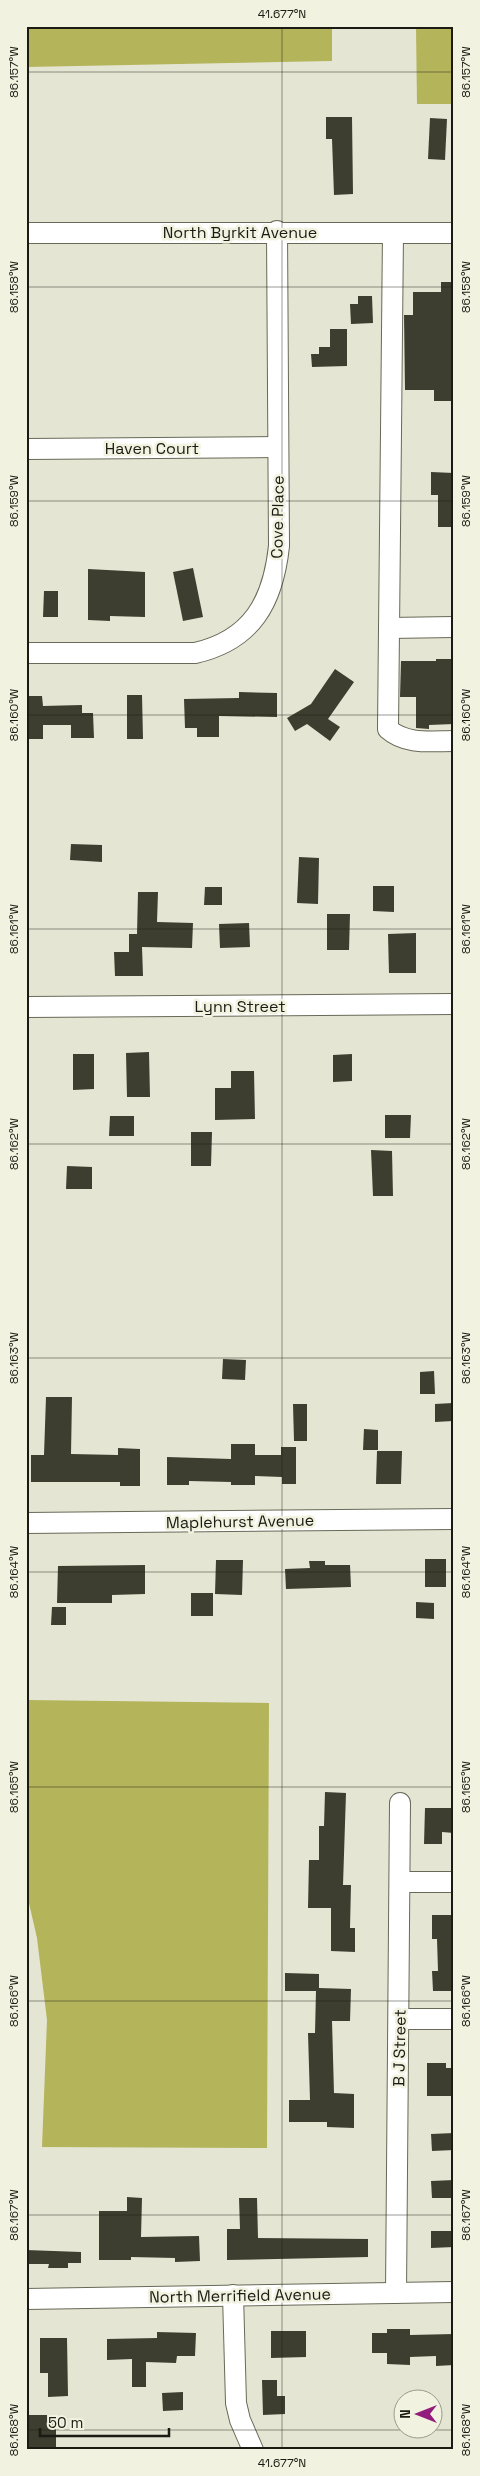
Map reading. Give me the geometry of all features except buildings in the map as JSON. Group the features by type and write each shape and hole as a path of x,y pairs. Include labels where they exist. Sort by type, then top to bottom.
{"street":[{"name":"Cove Place","path":"26,653 195,653 210,650 230,640 248,626 265,602 277,566 279,546 277,232"},
{"path":"393,232 388,729 397,737 412,741 454,741"},
{"name":"North Byrkit Avenue","path":"26,233 454,233"},
{"name":"Haven Court","path":"26,449 278,447"},
{"path":"389,628 454,627"},
{"name":"Lynn Street","path":"26,1008 454,1004"},
{"name":"Maplehurst Avenue","path":"26,1523 454,1519"},
{"name":"B J Street","path":"396,2293 400,2019 400,1803"},
{"path":"400,1882 454,1882"},
{"path":"400,2019 454,2019"},
{"name":"North Merrifield Avenue","path":"26,2299 454,2292"},
{"path":"232,2295 236,2402 240,2420 253,2450"}],"shaded area":[{"path":"26,26 332,26 332,61 26,67"},
{"path":"416,26 454,26 454,104 417,104"},
{"path":"26,1700 269,1703 267,2148 42,2147 47,2020 37,1938 26,1890"}]}
